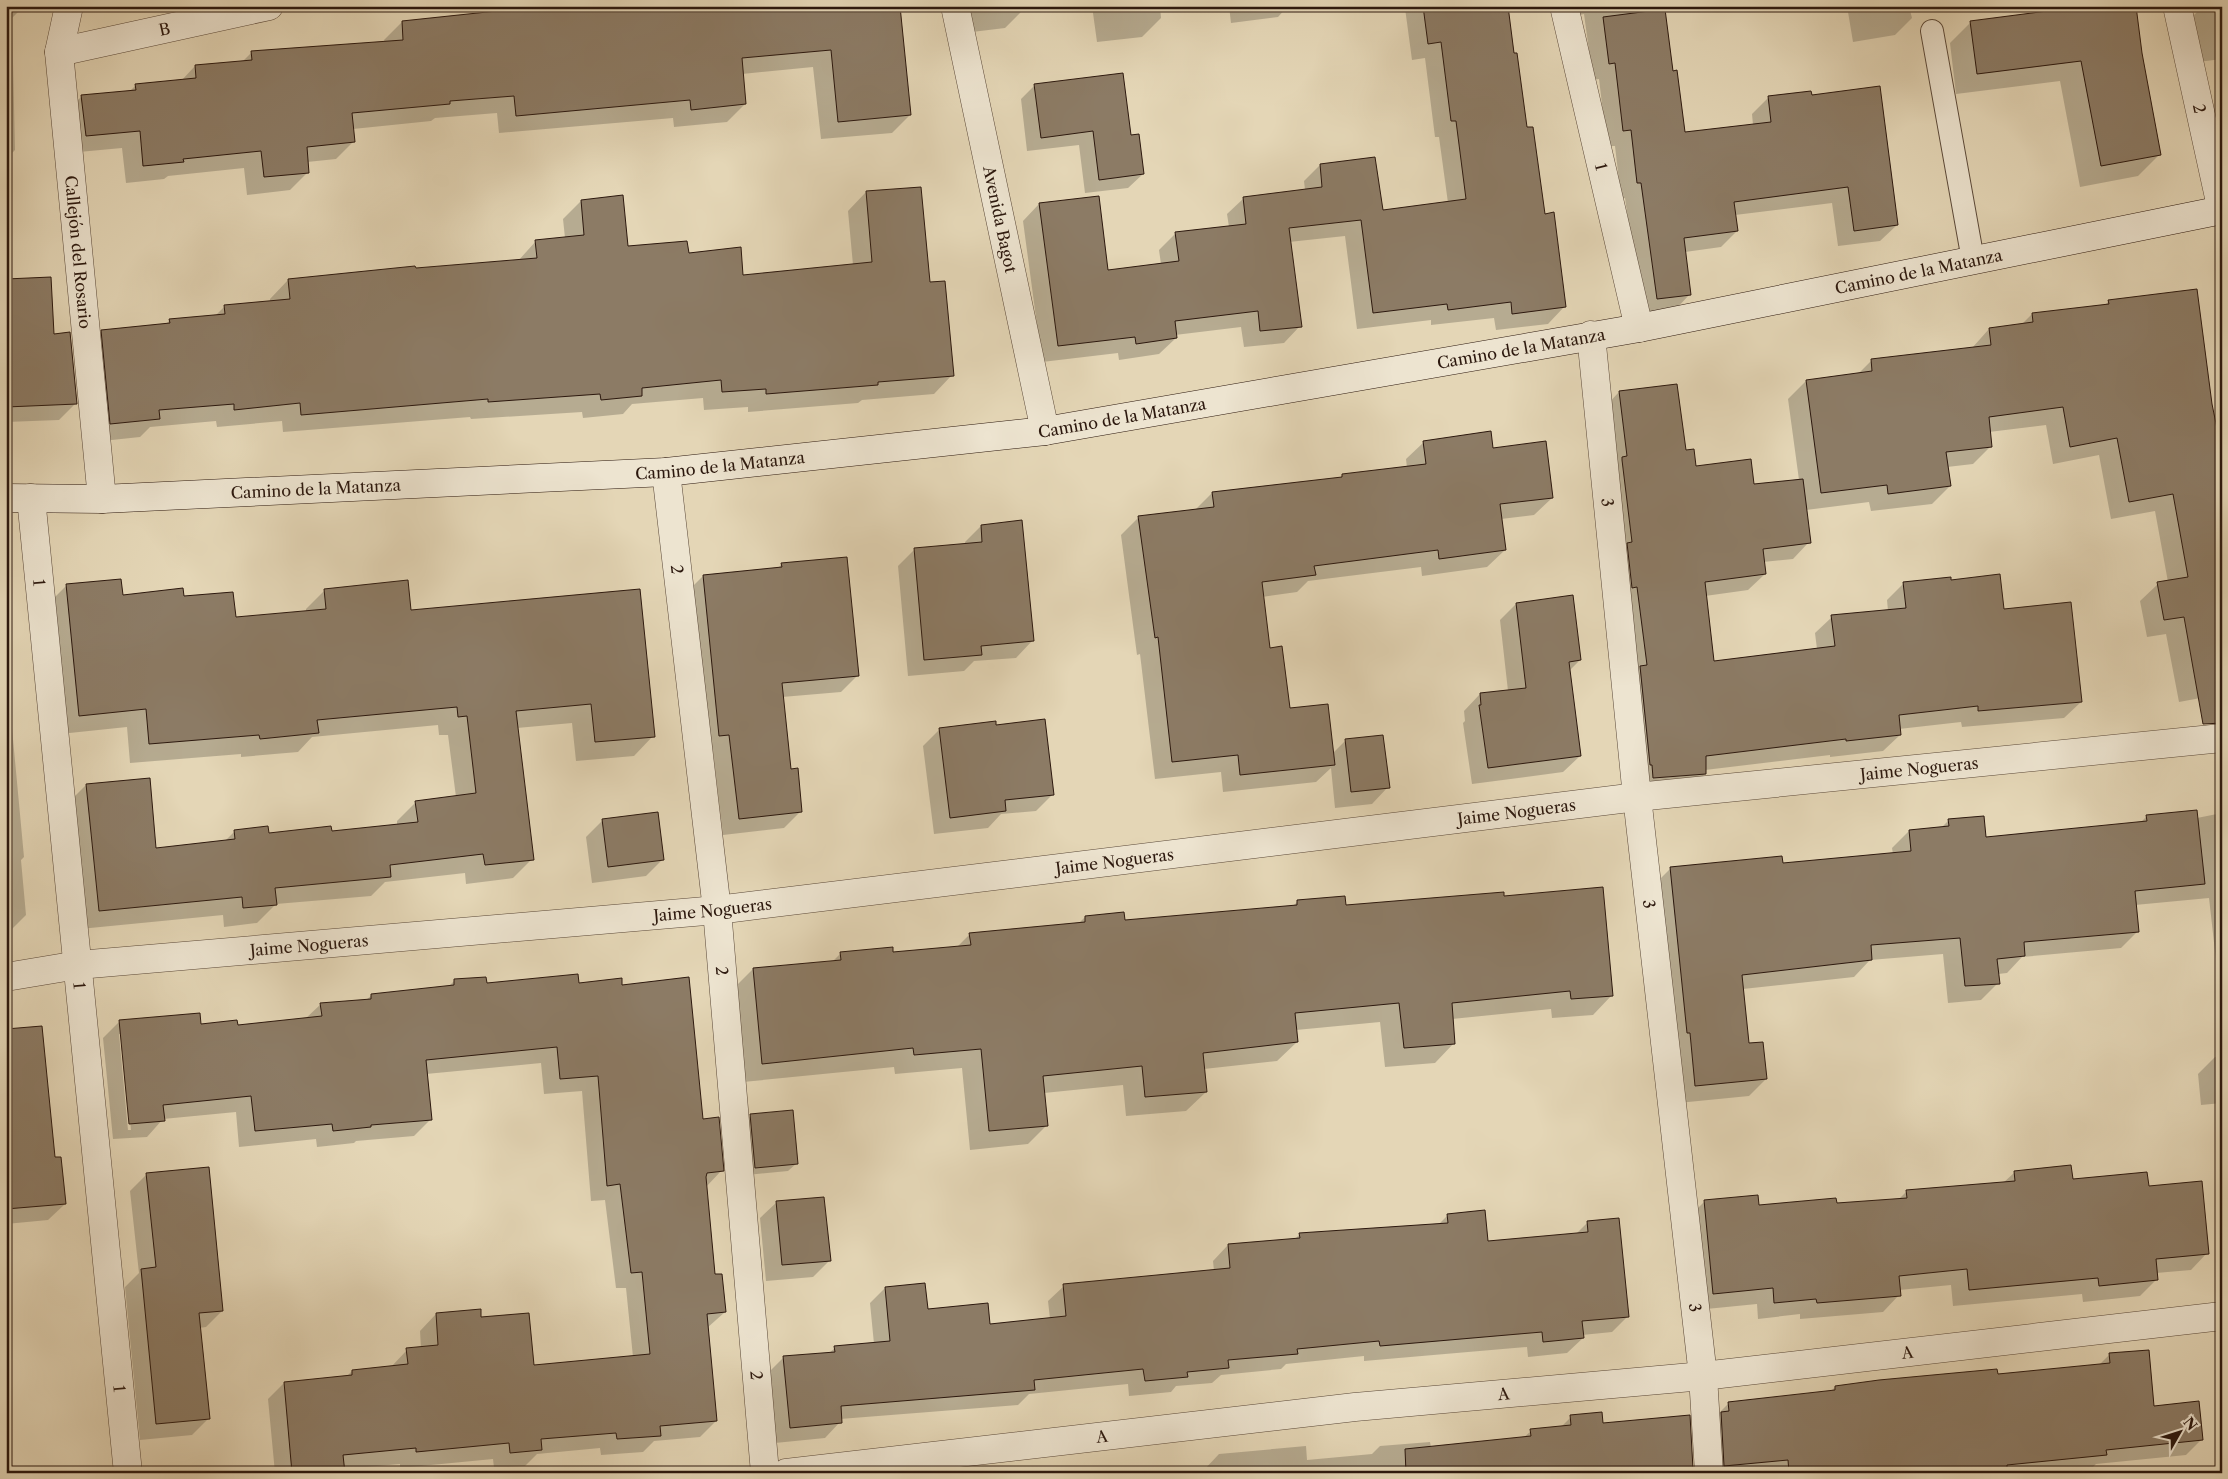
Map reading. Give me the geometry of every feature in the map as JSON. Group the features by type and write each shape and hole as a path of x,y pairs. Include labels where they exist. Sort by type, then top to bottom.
{"street":[{"name":"Callejón del Rosario","path":"69,6 59,52 102,498"},
{"name":"B","path":"59,52 269,6"},
{"name":"Avenida Bagot","path":"955,6 1045,431"},
{"name":"1","path":"1564,6 1639,328"},
{"name":"2","path":"2177,6 2222,210"},
{"name":"Camino de la Matanza","path":"18,498 102,498 666,472 1045,431 1639,328 2222,210"},
{"name":"3","path":"1591,335 1637,796 1703,1376 1709,1473"},
{"name":"2","path":"666,472 717,910 765,1473"},
{"name":"1","path":"18,498 78,965 128,1473"},
{"name":"Jaime Nogueras","path":"6,977 78,965 717,910 1637,796 2222,738"},
{"name":"A","path":"786,1473 1355,1407 1703,1376 2222,1316"}],"lane":[{"path":"1932,31 1973,260"}],"building":[{"path":"505,6 900,6 911,115 838,122 831,50 742,58 746,104 691,110 690,100 516,116 514,96 450,101 450,104 352,113 355,142 307,147 309,173 264,177 261,151 183,159 184,162 143,166 140,131 86,136 81,95 136,90 135,84 196,78 195,65 252,60 251,51 403,40 402,21 506,10"},
{"path":"1423,6 1508,6 1514,53 1517,53 1527,127 1533,127 1545,214 1554,212 1566,307 1512,314 1511,302 1448,310 1447,304 1373,313 1361,220 1289,228 1302,327 1260,331 1258,311 1175,321 1177,338 1136,344 1135,337 1058,346 1039,203 1099,196 1108,270 1179,261 1175,232 1246,224 1243,197 1322,187 1320,164 1375,157 1383,210 1466,199 1456,121 1451,121 1441,42 1428,44"},
{"path":"2086,6 2136,6 2142,53 2161,155 2101,166 2081,61 1977,74 1970,21"},
{"path":"1665,9 1673,71 1677,70 1685,132 1771,122 1768,96 1811,91 1812,95 1880,86 1898,225 1854,231 1848,187 1734,202 1738,231 1684,238 1691,295 1657,299 1641,183 1637,183 1631,130 1623,131 1615,63 1609,64 1603,17"},
{"path":"1123,73 1131,135 1139,134 1144,174 1099,180 1093,131 1041,138 1034,84"},
{"path":"921,187 930,282 945,281 954,376 878,382 878,385 766,394 766,389 722,392 721,380 642,388 642,396 601,400 600,394 488,402 488,399 301,415 300,403 234,410 234,404 159,410 160,419 110,424 101,330 170,323 169,319 225,314 224,305 290,299 288,279 415,266 416,268 537,258 535,240 584,235 581,200 623,195 628,246 687,241 689,253 741,247 743,275 872,262 866,191"},
{"path":"51,277 54,334 70,332 77,404 6,407 6,279"},
{"path":"2197,289 2212,404 2222,453 2222,723 2203,724 2184,617 2164,620 2157,582 2188,577 2173,494 2129,502 2117,438 2070,447 2063,407 1989,417 1992,447 1946,452 1951,486 1888,494 1887,485 1821,493 1806,380 1872,371 1871,359 1991,345 1989,328 2033,322 2032,313 2109,304 2108,300"},
{"path":"1677,384 1686,450 1694,449 1696,466 1751,459 1754,484 1803,479 1811,543 1763,549 1766,574 1705,582 1714,661 1835,646 1831,615 1906,608 1903,582 1951,577 1951,580 2000,574 2004,609 2071,602 2082,702 1978,711 1978,706 1899,715 1901,735 1846,741 1846,739 1706,756 1706,774 1653,778 1640,666 1647,665 1637,587 1632,588 1627,543 1632,542 1622,460 1622,457 1627,456 1619,391"},
{"path":"1491,431 1493,448 1546,441 1553,498 1500,504 1506,550 1439,559 1438,550 1314,566 1316,575 1262,582 1270,648 1282,646 1290,708 1328,704 1335,765 1240,775 1238,755 1172,762 1158,637 1155,638 1138,516 1214,507 1212,492 1342,477 1342,474 1426,464 1423,441"},
{"path":"1022,520 1034,641 981,646 982,655 924,660 914,548 982,542 981,525"},
{"path":"847,557 859,676 782,683 791,769 798,768 802,812 739,819 729,735 719,736 703,575 782,567 781,563"},
{"path":"121,579 123,595 183,588 184,596 233,592 236,617 326,609 324,589 408,580 411,610 640,589 655,737 595,742 591,704 516,711 534,860 485,865 483,854 390,865 391,877 275,888 277,905 243,908 242,897 99,911 86,784 150,778 156,848 235,839 234,830 268,826 269,833 331,826 332,831 418,822 415,801 476,793 467,716 458,717 457,707 317,720 319,733 260,739 259,735 149,744 146,709 79,716 66,584"},
{"path":"1573,595 1581,660 1569,662 1581,756 1488,768 1479,705 1481,705 1480,693 1526,688 1516,603"},
{"path":"1045,719 1054,795 1005,800 1006,811 950,818 939,728 996,721 996,725"},
{"path":"1383,735 1390,788 1351,792 1345,739"},
{"path":"2197,810 2205,884 2135,891 2139,932 2024,942 2025,956 1997,959 2000,984 1965,986 1960,938 1871,945 1872,960 1742,975 1749,1043 1763,1042 1767,1079 1695,1086 1690,1033 1687,1033 1670,867 1782,856 1783,863 1911,851 1909,830 1949,826 1948,819 1984,816 1986,837 2147,821 2146,815"},
{"path":"658,812 664,860 608,867 602,819"},
{"path":"1603,887 1613,996 1571,999 1570,991 1452,1003 1455,1044 1404,1048 1399,1003 1295,1013 1298,1042 1203,1053 1207,1092 1145,1097 1142,1066 1043,1076 1048,1126 989,1131 981,1049 914,1055 913,1048 762,1064 753,968 841,960 840,952 893,947 893,952 971,945 969,933 1085,922 1085,916 1124,912 1125,920 1297,905 1297,900 1345,896 1346,905 1504,892 1504,896"},
{"path":"578,974 579,983 622,978 622,985 689,977 703,1119 719,1117 724,1171 707,1173 706,1177 715,1274 722,1274 726,1312 707,1314 717,1421 660,1426 661,1436 617,1439 616,1433 541,1439 542,1450 510,1453 509,1443 416,1452 416,1448 343,1455 345,1473 292,1473 284,1382 352,1375 352,1370 408,1364 406,1348 438,1345 436,1313 481,1309 481,1317 529,1313 534,1365 650,1354 642,1272 631,1273 620,1184 607,1186 598,1076 560,1079 557,1047 426,1060 432,1120 371,1125 371,1127 333,1131 332,1124 255,1131 251,1096 163,1105 165,1121 129,1124 119,1020 200,1013 201,1024 237,1020 238,1025 322,1016 320,1003 371,999 371,994 454,985 454,979 486,977 487,983"},
{"path":"42,1026 55,1157 61,1157 66,1204 6,1209 6,1029"},
{"path":"793,1110 798,1164 755,1168 750,1114"},
{"path":"2071,1165 2073,1179 2147,1172 2149,1186 2202,1181 2209,1254 2156,1259 2158,1280 2099,1286 2098,1278 1969,1290 1967,1269 1899,1276 1901,1296 1817,1303 1816,1299 1774,1303 1773,1288 1713,1294 1704,1200 1758,1195 1759,1205 1836,1198 1837,1203 1907,1198 1906,1190 2015,1181 2014,1171"},
{"path":"209,1167 223,1311 199,1313 210,1419 156,1424 141,1269 156,1267 146,1173"},
{"path":"824,1197 831,1261 782,1265 776,1201"},
{"path":"1485,1210 1488,1241 1588,1232 1587,1221 1619,1218 1629,1317 1582,1321 1584,1338 1543,1342 1542,1332 1380,1346 1379,1341 1297,1349 1298,1354 1228,1360 1229,1368 1187,1372 1188,1377 1145,1381 1143,1369 1034,1380 1035,1390 841,1406 842,1423 790,1428 783,1356 835,1352 834,1346 890,1341 885,1287 925,1283 928,1309 988,1303 990,1324 1066,1316 1063,1284 1230,1268 1228,1244 1300,1238 1299,1233 1448,1223 1447,1214"},
{"path":"2149,1350 2154,1406 2199,1401 2203,1440 2106,1450 2107,1455 2007,1465 2007,1473 1964,1473 1963,1468 1917,1473 1789,1473 1788,1460 1724,1466 1721,1412 1729,1411 1728,1402 1835,1390 1835,1386 1879,1380 1997,1369 1998,1374 2110,1363 2109,1353"},
{"path":"1602,1412 1603,1423 1690,1415 1693,1469 1654,1473 1406,1473 1405,1449 1531,1436 1530,1429 1571,1425 1570,1415"}]}
